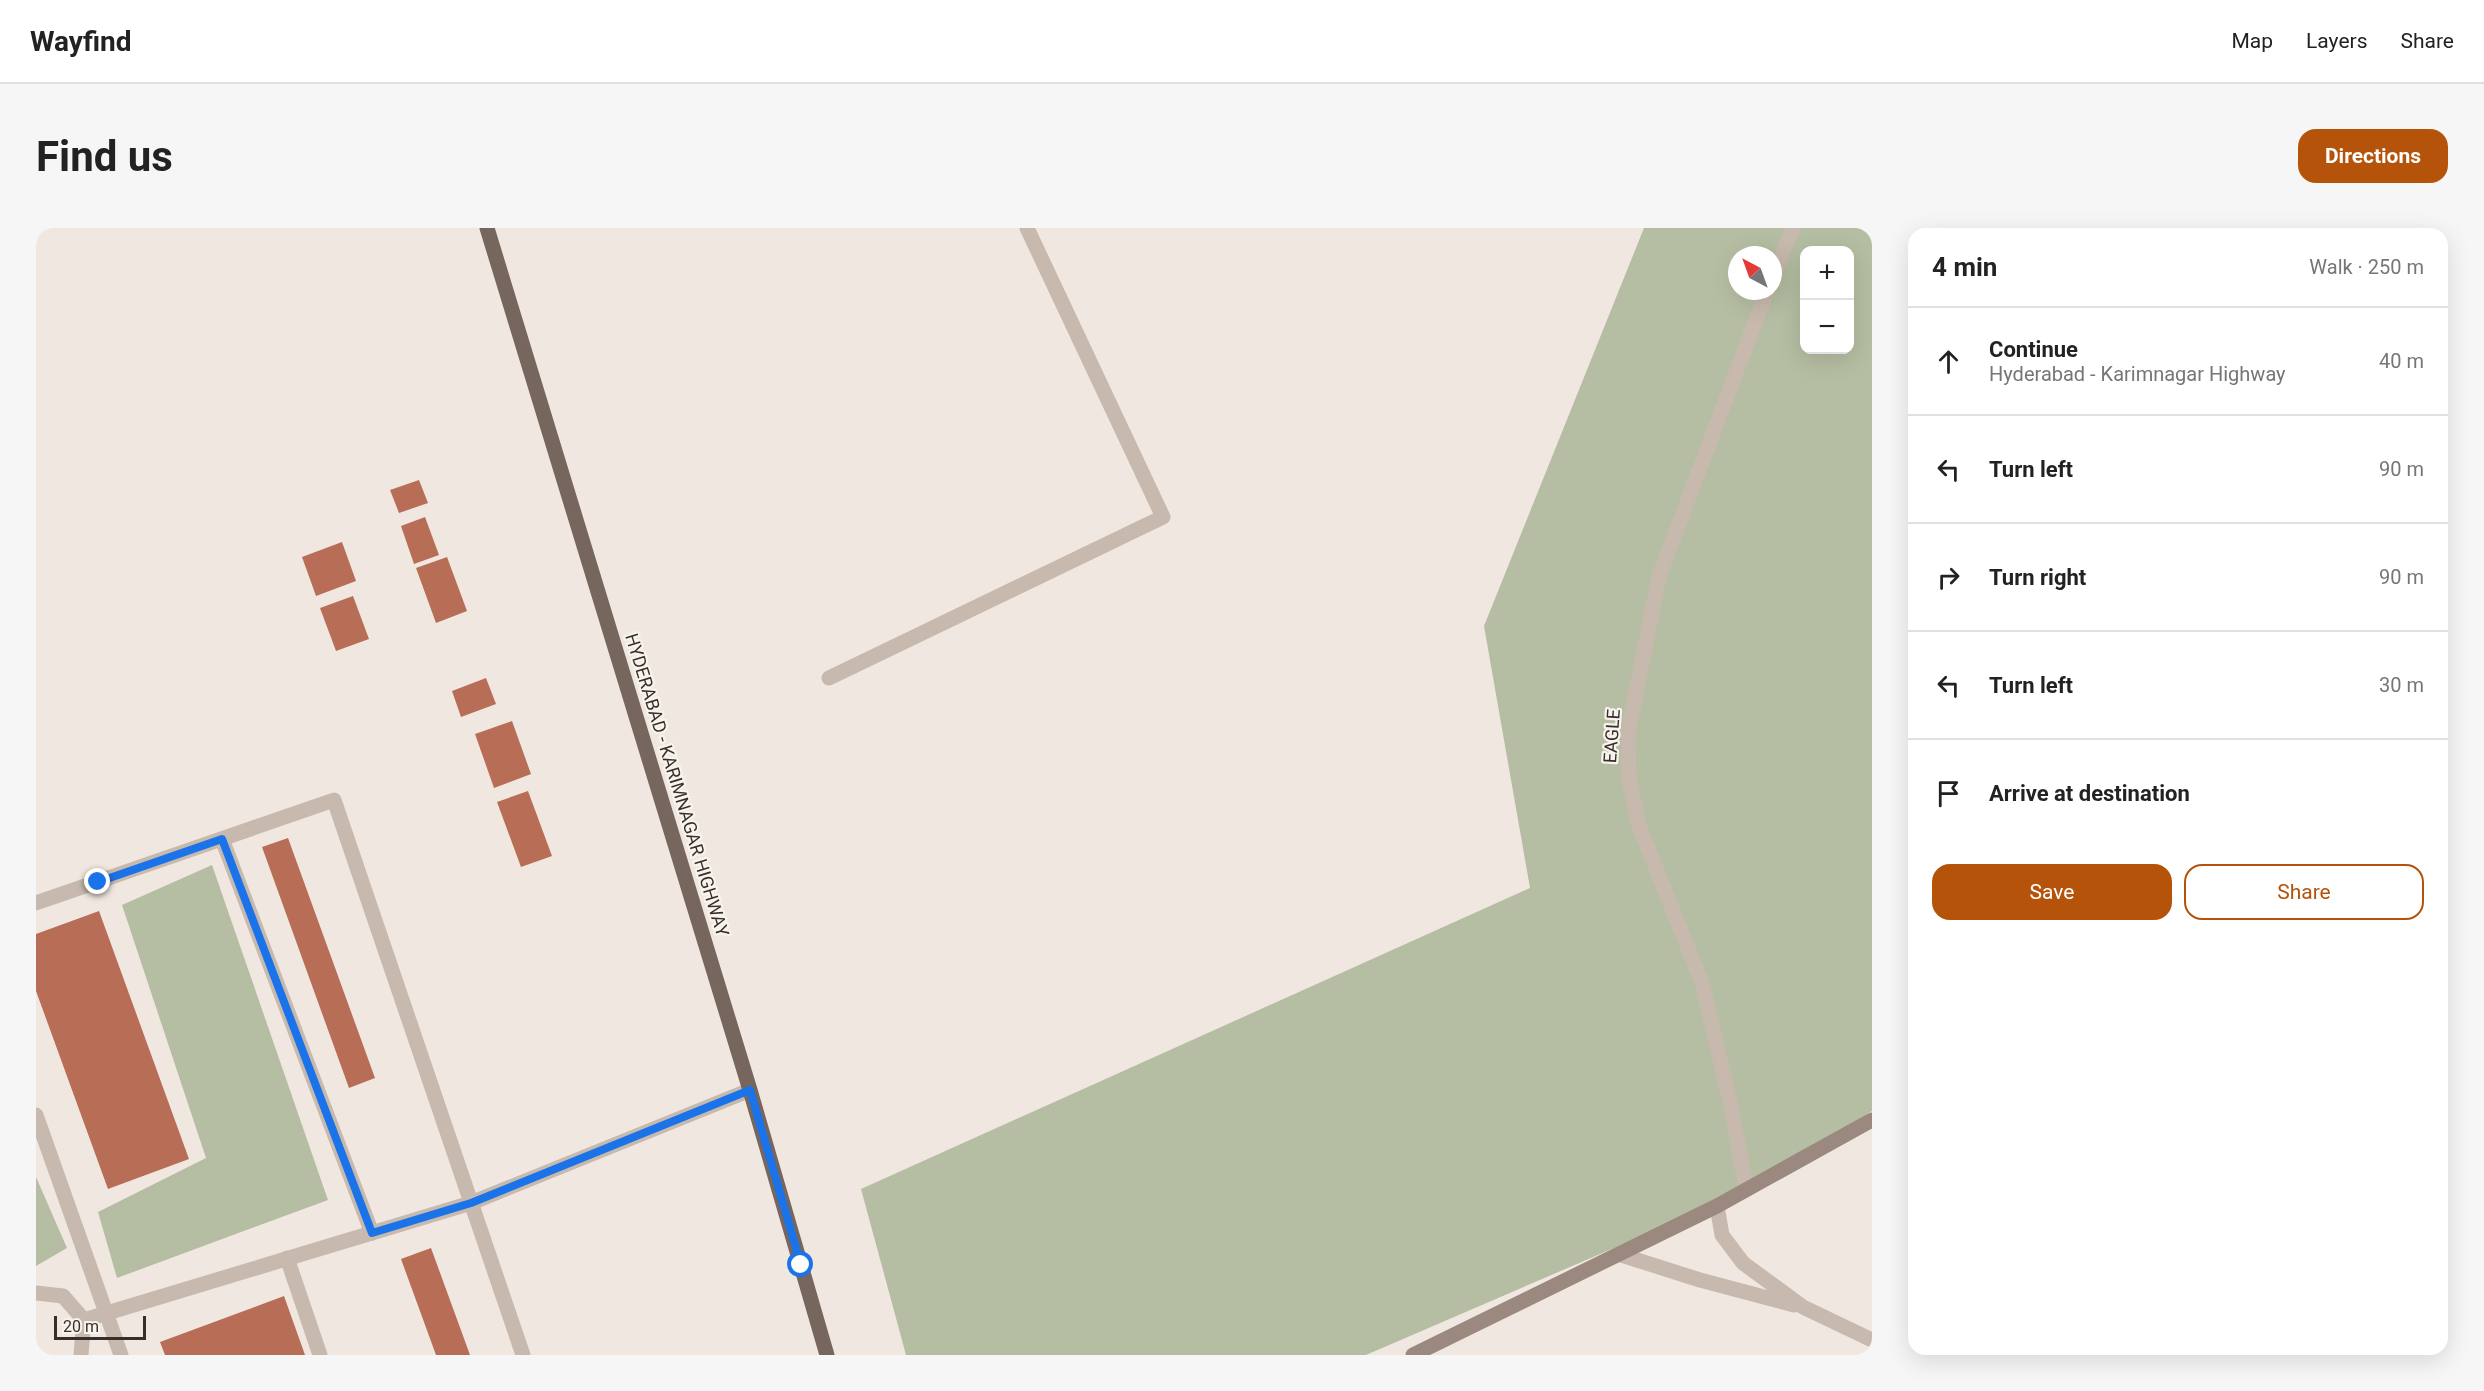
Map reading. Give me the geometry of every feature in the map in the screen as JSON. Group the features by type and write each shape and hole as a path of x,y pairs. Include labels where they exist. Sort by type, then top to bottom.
{"main road":[{"name":"HYDERABAD - KARIMNAGAR HIGHWAY","path":"487,228 750,1090 827,1355"},
{"path":"1413,1355 1717,1206 1872,1120"}],"street":[{"path":"829,678 1163,517 1027,228"},
{"path":"1782,254 1793,228"},
{"name":"EAGLE","path":"1746,1189 1731,1106 1702,983 1639,826 1629,780 1628,733 1659,576 1764,300"},
{"path":"36,903 333,800 523,1355"},
{"path":"222,839 372,1233"},
{"path":"84,1320 471,1203 750,1090"},
{"path":"36,1115 121,1355"},
{"path":"1717,1206 1722,1235 1743,1263 1803,1307 1872,1340"},
{"path":"1618,1254 1700,1280 1803,1307"},
{"path":"287,1258 320,1355"},
{"path":"36,1293 63,1296 84,1320 81,1355"}],"green space":[{"path":"1644,228 1872,228 1872,1111 1744,1192 1366,1355 906,1355 861,1189 1530,888 1484,626"},
{"path":"212,865 328,1200 117,1278 98,1212 206,1158 122,905"},
{"path":"36,1177 67,1248 36,1266"}],"building":[{"path":"419,480 428,503 399,513 390,490"},
{"path":"425,517 439,555 414,564 401,526"},
{"path":"342,542 356,581 316,596 302,557"},
{"path":"447,557 467,611 436,623 416,568"},
{"path":"353,596 369,639 336,651 320,608"},
{"path":"486,678 496,704 461,717 452,691"},
{"path":"512,721 531,774 494,788 475,734"},
{"path":"528,791 552,856 521,867 497,802"},
{"path":"288,838 375,1078 349,1088 262,847"},
{"path":"99,911 189,1159 108,1189 36,991 36,934"},
{"path":"431,1248 470,1355 436,1355 401,1259"},
{"path":"284,1296 305,1355 165,1355 160,1342"}],"route":[{"path":"98,882 222,839 372,1233 471,1203 750,1090 801,1265"}]}
